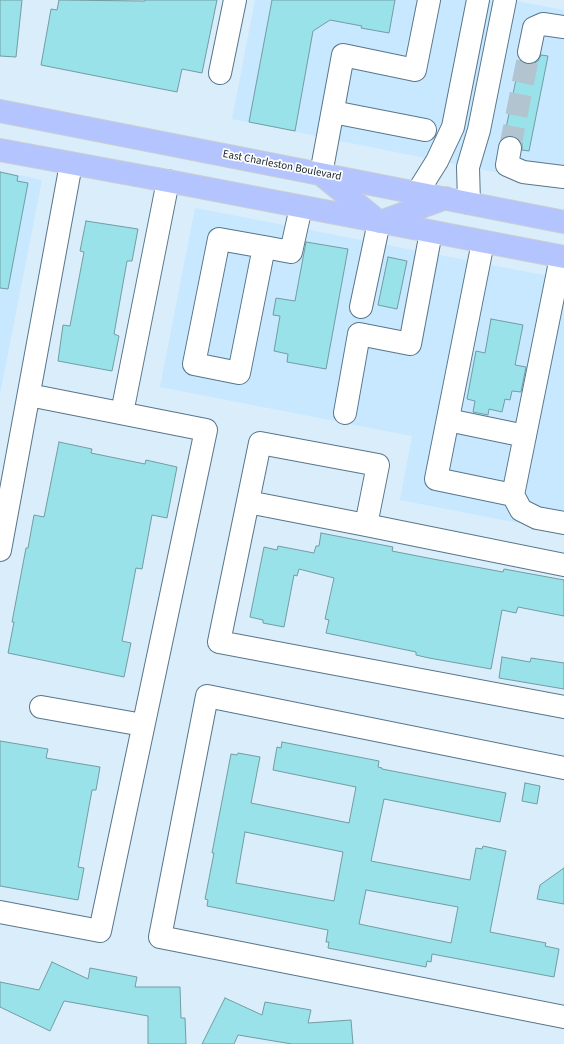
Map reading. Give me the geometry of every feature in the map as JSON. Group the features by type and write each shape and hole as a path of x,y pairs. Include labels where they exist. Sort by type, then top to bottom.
{"main road":[{"name":"East Charleston Boulevard","path":"0,111 564,222"},
{"path":"0,150 71,164 168,180 562,257"},
{"path":"321,174 379,222"},
{"path":"379,222 446,198"}],"lane":[{"path":"220,73 235,0"},
{"path":"321,174 343,55 416,70 429,0"},
{"path":"417,193 437,161 453,127 478,0"},
{"path":"469,203 468,166 479,130 505,0"},
{"path":"528,52 534,28 543,24 564,27"},
{"path":"468,51 494,55"},
{"path":"333,112 425,130"},
{"path":"510,148 507,165 523,172 564,177"},
{"path":"0,550 71,164"},
{"path":"122,413 168,180"},
{"path":"264,247 239,373 194,364 219,239 264,247 291,252 301,207"},
{"path":"361,307 379,222"},
{"path":"345,413 359,334 410,344 431,232"},
{"path":"484,242 436,479 513,495"},
{"path":"562,257 513,495 521,510 537,518 564,523"},
{"path":"0,912 100,931 206,430 29,395"},
{"path":"448,420 525,436"},
{"path":"366,525 378,465 260,442 219,642 564,707"},
{"path":"248,502 564,564"},
{"path":"564,768 207,696 160,937 564,1017"},
{"path":"41,707 144,725"}],"shaded area":[{"path":"255,0 511,0 564,10 564,186 232,119"},
{"path":"0,171 42,180 0,394"},
{"path":"195,208 564,279 564,532 400,500 412,436 160,387"}],"building":[{"path":"0,0 22,0 16,57 0,56"},
{"path":"59,0 217,0 202,73 182,69 177,92 41,65 51,9 57,10"},
{"path":"272,0 395,0 389,33 330,20 313,31 295,131 249,122"},
{"path":"541,55 548,56 529,151 522,150 522,143 518,138 512,136 504,138 520,60 526,64 533,64 538,61"},
{"path":"0,172 18,176 17,181 28,183 8,289 0,288"},
{"path":"86,221 138,229 132,261 127,261 114,334 119,336 112,371 58,361 63,325 70,326 84,252 80,251"},
{"path":"306,242 348,249 326,369 287,362 288,354 274,351 280,316 273,315 276,298 295,301"},
{"path":"388,257 407,261 397,309 378,305"},
{"path":"491,319 523,325 515,365 526,367 521,392 512,391 510,400 505,399 502,412 489,409 488,415 473,412 475,401 467,399 476,351 485,353"},
{"path":"59,442 92,449 91,453 145,464 146,460 177,467 167,518 152,515 142,569 136,568 122,641 131,643 124,677 8,653 14,622 12,622 26,548 28,548 34,515 44,517"},
{"path":"321,533 393,547 392,551 433,559 503,572 504,569 564,580 564,616 518,607 516,613 502,610 491,669 429,658 416,655 416,652 326,633 329,620 325,619 334,578 299,569 297,576 294,575 284,627 263,623 263,620 250,617 264,547 277,550 278,546 314,553 316,546 319,546"},
{"path":"502,657 530,662 531,658 564,663 564,689 499,678"},
{"path":"0,741 48,749 46,758 100,767 96,790 92,790 78,867 84,868 78,900 0,886"},
{"path":"282,742 379,761 378,767 382,769 506,793 500,822 384,799 371,861 470,880 476,848 482,849 483,846 506,851 490,932 546,943 545,946 559,949 554,977 432,954 431,962 427,961 426,967 328,948 329,942 326,942 328,930 207,906 208,900 205,899 214,853 212,853 231,754 237,755 238,753 260,757 251,803 349,823 356,787 273,770 277,747 281,748","holes":["245,832 343,852 334,901 236,883","366,890 458,907 451,943 359,924"]},
{"path":"525,783 540,786 537,804 522,801"},
{"path":"564,868 564,904 537,899 540,885"},
{"path":"52,962 88,979 90,968 137,977 135,987 180,987 181,1018 185,1018 186,1044 148,1044 148,1016 64,1001 50,1031 0,1007 0,982 39,990"},
{"path":"225,998 262,1015 265,1002 311,1010 308,1023 351,1020 353,1044 292,1044 238,1035 234,1044 202,1044"}],"tunnel":[{"path":"510,148 529,52"}]}
